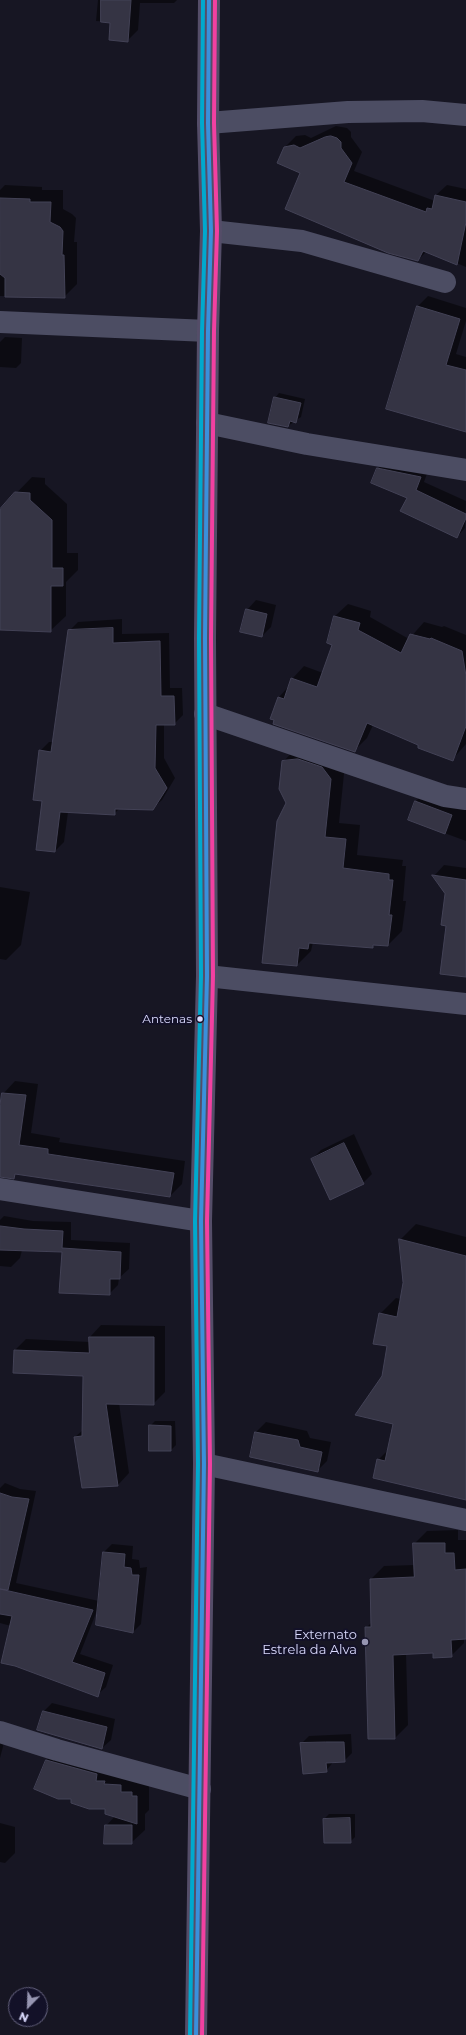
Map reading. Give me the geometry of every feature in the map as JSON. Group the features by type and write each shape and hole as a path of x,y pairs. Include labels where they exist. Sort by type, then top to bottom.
{"main road":[{"path":"196,2035 204,1464 201,1221 206,976 205,714 208,331 211,231 208,123 209,0"}],"street":[{"path":"208,123 348,112 422,111 466,115"},
{"path":"211,231 302,241 444,282"},
{"path":"0,322 208,331"},
{"path":"207,423 307,444 466,470"},
{"path":"205,714 446,796 466,799"},
{"path":"206,976 466,1004"},
{"path":"0,1189 201,1221"},
{"path":"204,1464 466,1520"},
{"path":"0,1732 57,1750 200,1789"}],"building":[{"path":"101,0 131,0 128,42 109,40 110,23 101,22"},
{"path":"331,136 337,138 341,142 341,148 352,163 344,182 426,212 427,208 432,209 435,195 466,202 466,222 457,265 423,251 418,261 388,253 285,209 300,173 277,163 284,147 294,145 300,148 325,137"},
{"path":"0,198 30,199 30,202 51,202 50,222 60,227 63,231 62,255 64,255 65,298 5,297 5,278 0,274"},
{"path":"417,306 460,319 446,365 466,370 466,432 386,409"},
{"path":"274,397 301,403 296,423 290,421 288,427 268,423"},
{"path":"377,468 421,477 416,490 466,514 466,518 457,538 400,511 407,498 371,483"},
{"path":"15,492 30,493 30,500 52,520 52,568 63,568 63,586 51,586 51,632 0,630 0,509"},
{"path":"246,609 267,614 262,637 240,632"},
{"path":"334,616 360,623 358,630 401,653 410,634 431,638 462,651 466,676 466,726 453,761 418,748 418,745 367,723 355,752 273,724 274,720 270,719 278,697 284,699 291,678 317,687 332,645 327,643"},
{"path":"113,628 113,643 160,641 161,696 174,696 175,725 156,725 155,768 167,788 153,810 115,809 115,815 60,812 55,852 36,850 42,801 33,800 39,750 51,752 68,630"},
{"path":"298,759 322,767 331,779 325,837 346,839 343,868 389,874 389,880 393,880 389,915 392,915 388,946 373,945 373,948 309,943 308,949 299,948 297,966 262,963 277,821 286,803 279,789 282,761"},
{"path":"415,801 452,815 445,834 408,820"},
{"path":"432,875 466,880 466,977 440,974 446,926 441,925 445,894"},
{"path":"2,1093 26,1095 19,1145 48,1149 48,1154 174,1173 170,1197 15,1174 14,1179 0,1177 0,1105"},
{"path":"344,1143 364,1184 330,1200 311,1159"},
{"path":"0,1226 63,1231 62,1248 121,1252 120,1279 110,1279 110,1295 59,1293 62,1252 0,1250"},
{"path":"399,1239 466,1256 466,1500 373,1478 377,1459 385,1461 393,1424 355,1415 382,1376 387,1346 373,1344 379,1313 397,1317 403,1283"},
{"path":"89,1337 154,1337 154,1405 106,1404 118,1486 82,1488 74,1437 82,1436 83,1376 13,1373 14,1350 89,1353"},
{"path":"149,1425 171,1426 171,1451 149,1451"},
{"path":"255,1432 298,1440 300,1447 322,1452 318,1472 250,1457"},
{"path":"0,1493 12,1497 29,1499 8,1590 0,1589"},
{"path":"413,1543 445,1543 445,1553 454,1553 455,1570 466,1569 466,1639 451,1640 452,1657 433,1658 433,1653 393,1655 395,1739 368,1739 365,1627 371,1627 370,1579 414,1577"},
{"path":"103,1552 125,1554 124,1567 131,1568 132,1575 139,1575 133,1633 96,1625"},
{"path":"0,1589 93,1610 72,1662 105,1673 98,1697 15,1666 1,1663 12,1616 0,1614"},
{"path":"43,1711 107,1727 102,1749 37,1730"},
{"path":"344,1742 345,1762 326,1763 327,1772 303,1774 300,1743"},
{"path":"46,1760 97,1774 96,1781 105,1781 104,1784 121,1785 121,1792 132,1792 132,1796 137,1796 137,1824 105,1814 105,1809 89,1809 71,1803 71,1799 58,1799 34,1789"},
{"path":"350,1818 351,1843 324,1843 323,1819"},
{"path":"105,1825 132,1825 132,1844 104,1844"}],"transit line":[{"path":"190,2035 198,1464 195,1221 201,976 199,638 202,331 205,231 202,123 203,0"},
{"path":"196,2035 204,1464 201,1221 207,976 205,638 208,331 211,231 208,123 209,0"},
{"path":"202,2035 210,1464 207,1221 213,976 211,638 214,331 217,231 214,123 215,0"}],"place":[{"name":"Antenas","path":"200,1019"},
{"name":"Externato Estrela da Alva","path":"365,1642"}]}
